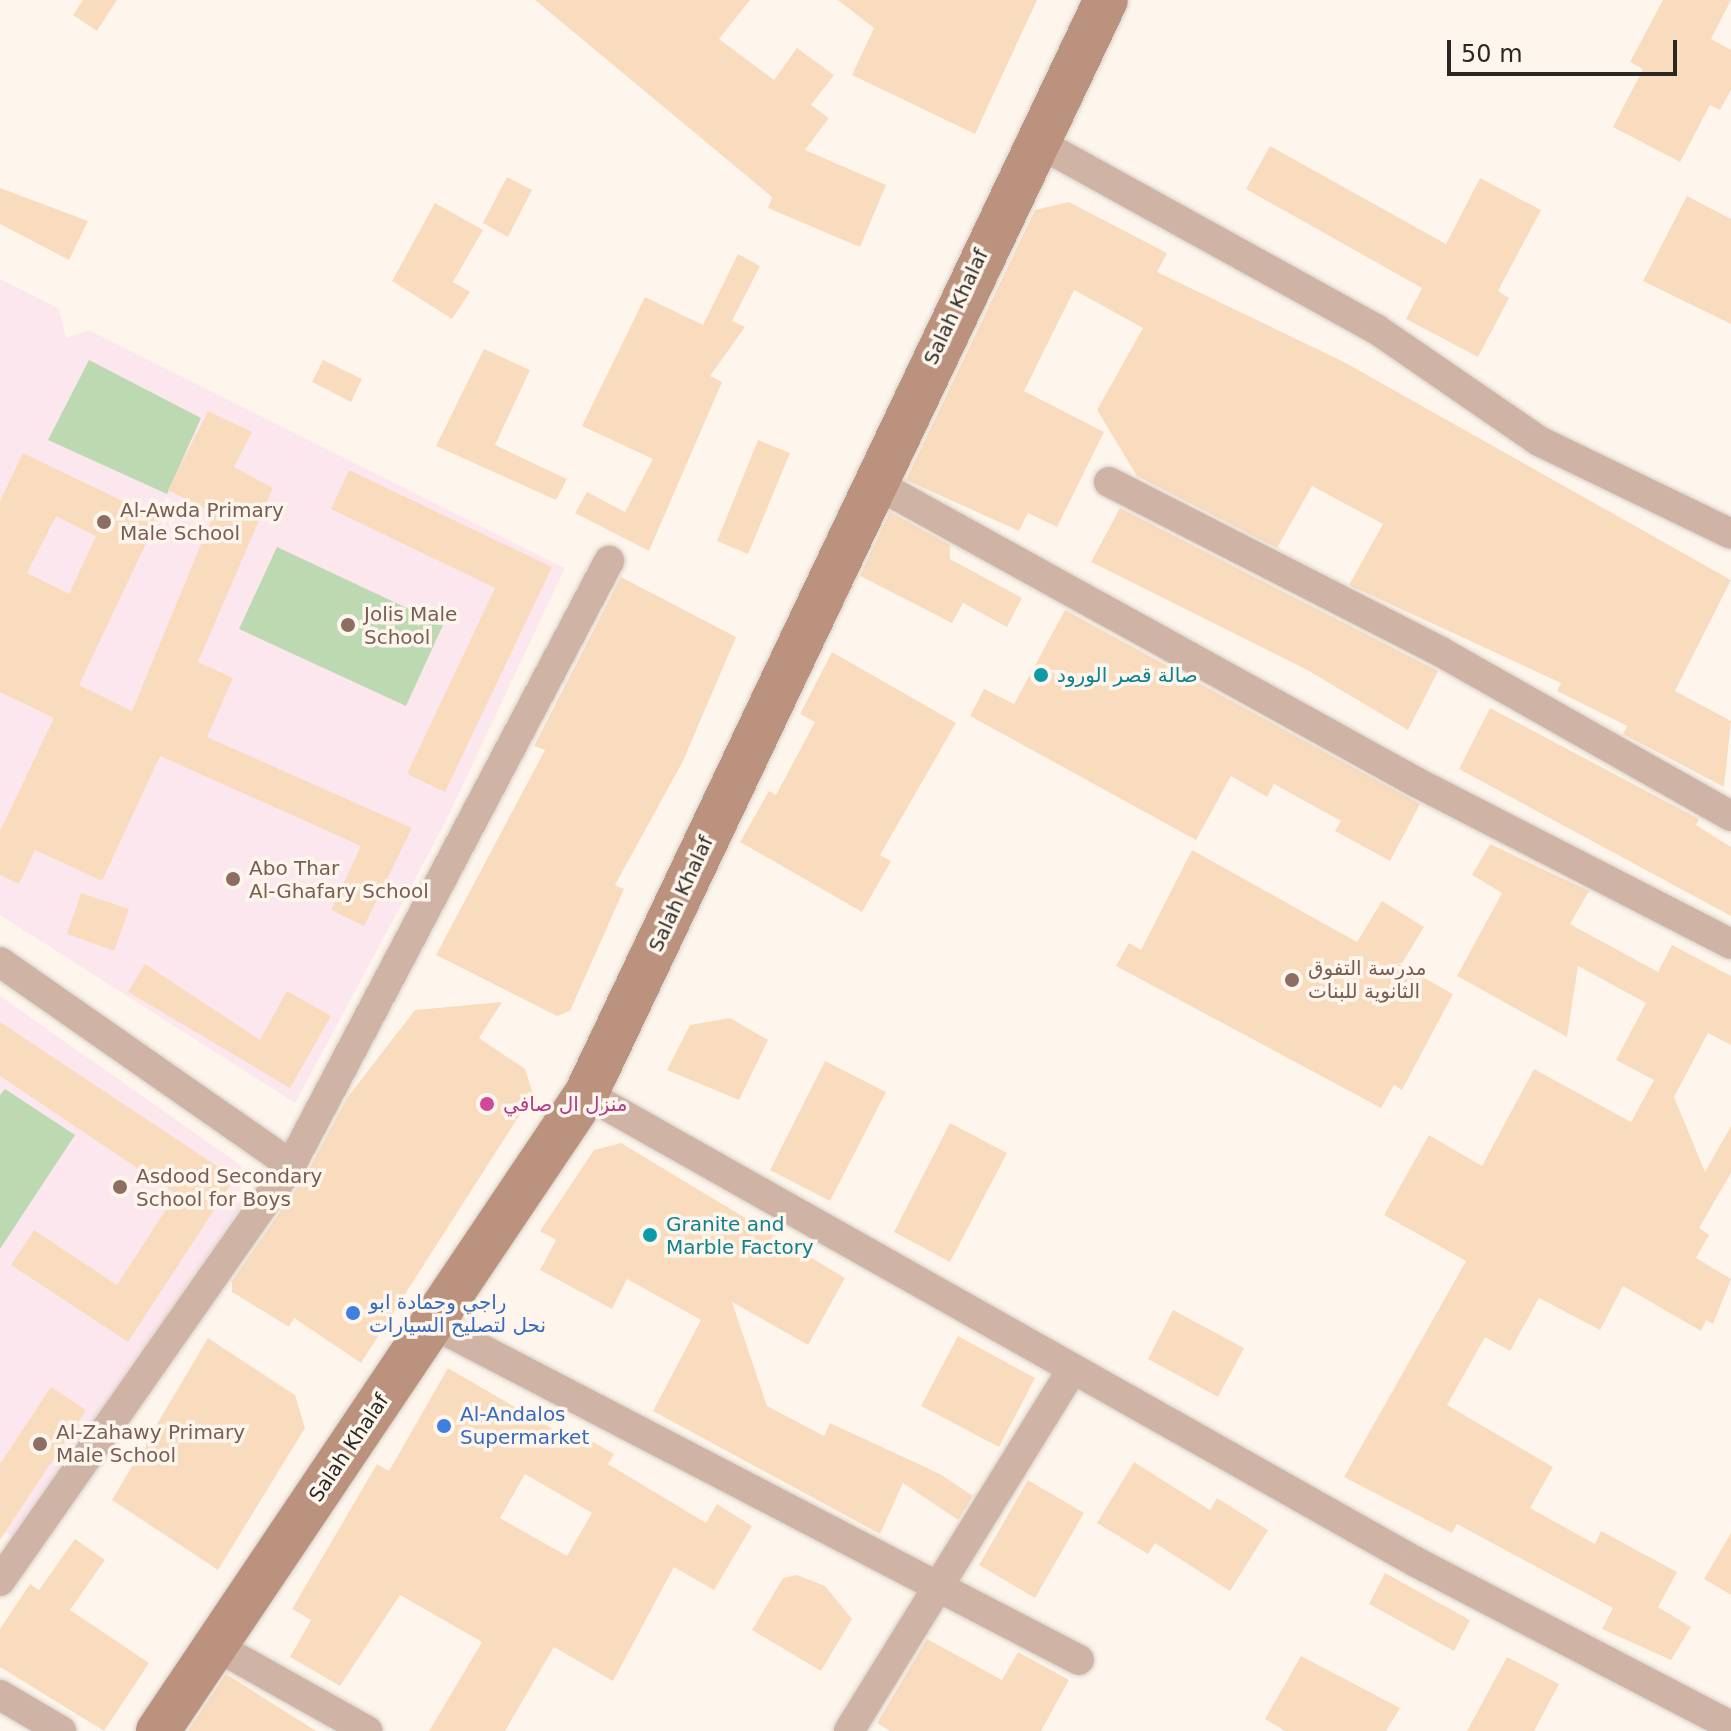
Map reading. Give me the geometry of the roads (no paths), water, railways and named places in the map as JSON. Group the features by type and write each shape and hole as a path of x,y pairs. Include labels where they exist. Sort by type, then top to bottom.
{"main road":[{"name":"Salah Khalaf","path":"158,1731 586,1094 873,482 1106,0"}],"street":[{"path":"1039,143 1376,329 1539,441 1731,534"},
{"path":"873,482 1416,782 1731,944"},
{"path":"1109,482 1441,652 1731,816"},
{"path":"0,1581 291,1165 609,561"},
{"path":"0,962 291,1165"},
{"path":"586,1094 1072,1370 1731,1726"},
{"path":"433,1324 1079,1660"},
{"path":"849,1731 1072,1370"},
{"path":"214,1645 367,1731"},
{"path":"0,1695 61,1731"}],"place":[{"name":"Al-Awda Primary Male School","path":"104,522"},
{"name":"Jolis Male School","path":"348,625"},
{"name":"صالة قصر الورود","path":"1041,675"},
{"name":"Abo Thar Al-Ghafary School","path":"233,879"},
{"name":"مدرسة التفوق الثانوية للبنات","path":"1292,980"},
{"name":"منزل ال صافي","path":"487,1104"},
{"name":"Asdood Secondary School for Boys","path":"120,1187"},
{"name":"Granite and Marble Factory","path":"650,1235"},
{"name":"راجي وحمادة ابو نحل لتصليح السيارات","path":"353,1313"},
{"name":"Al-Andalos Supermarket","path":"444,1426"},
{"name":"Al-Zahawy Primary Male School","path":"40,1444"}]}
